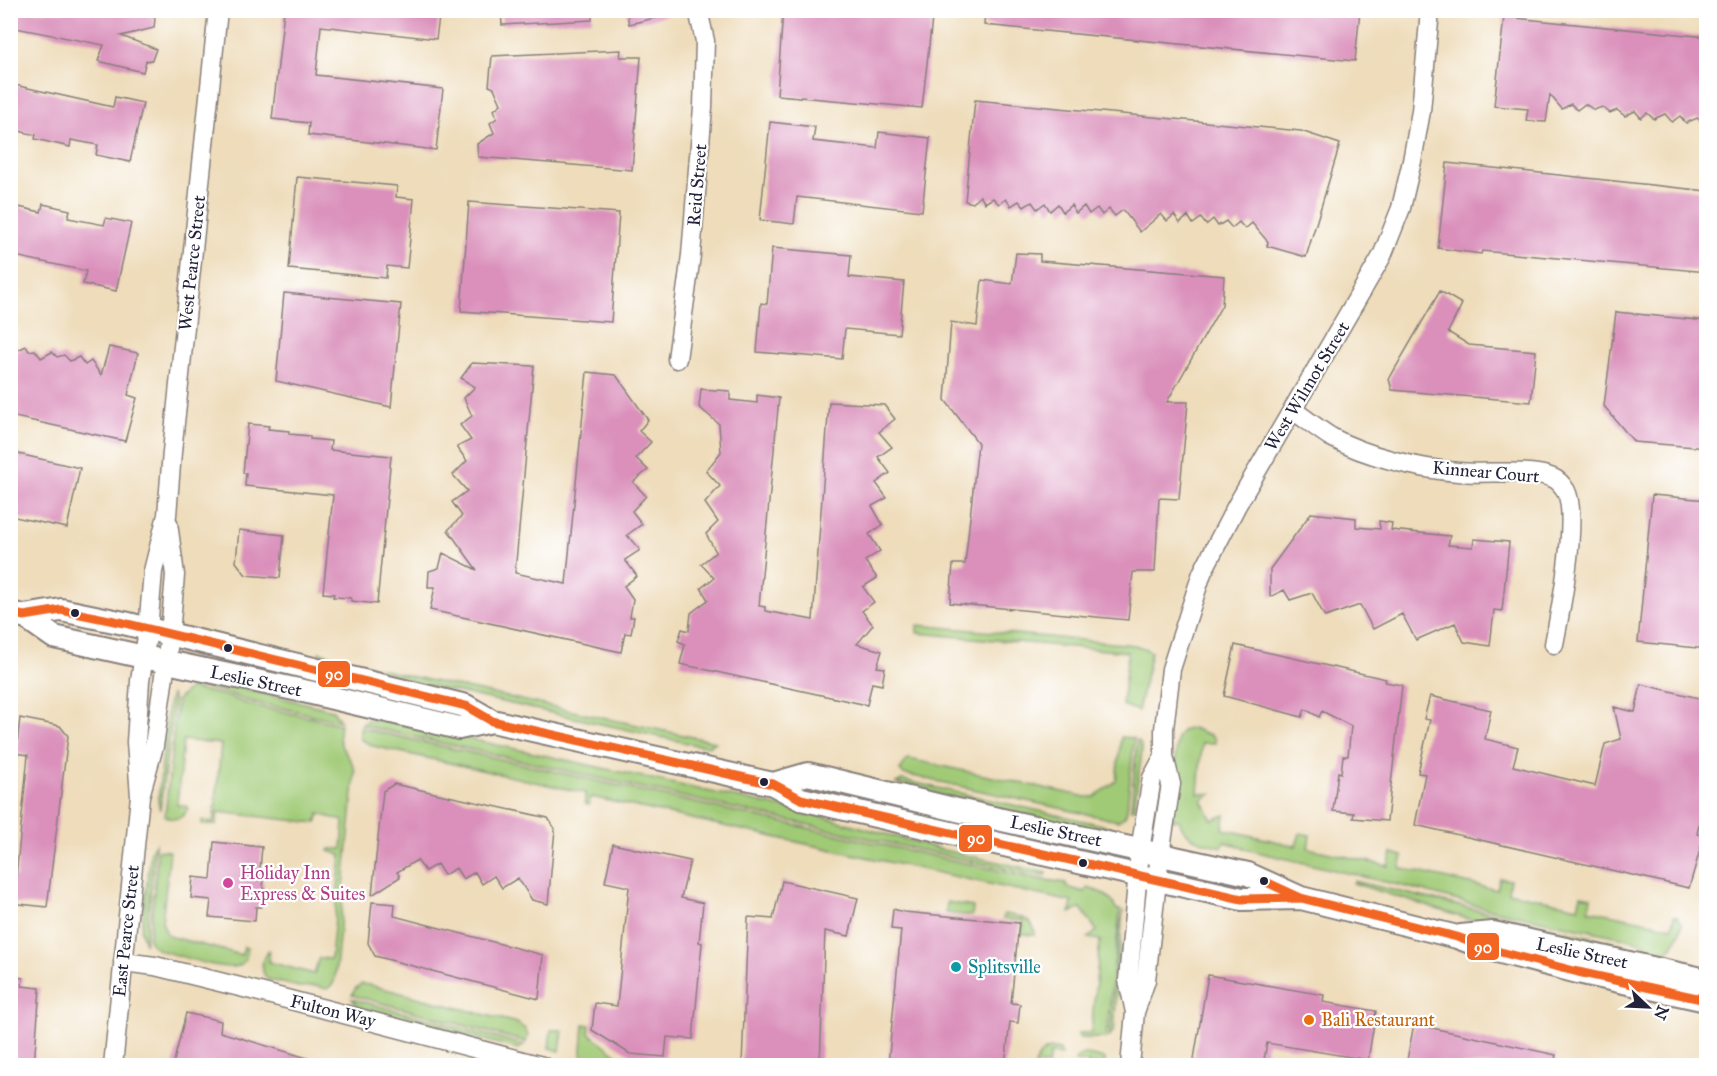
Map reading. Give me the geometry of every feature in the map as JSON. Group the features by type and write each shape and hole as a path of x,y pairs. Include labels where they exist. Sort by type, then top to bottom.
{"main road":[{"name":"Leslie Street","path":"17,615 61,610 466,706 492,721 773,784 801,799 1242,899 1300,898"},
{"name":"Leslie Street","path":"17,615 54,637 308,692 459,728 492,721"},
{"name":"Leslie Street","path":"773,784 808,774 957,810 1248,874 1300,898 1456,937 1511,955 1707,1000"},
{"name":"Leslie Street","path":"1456,937 1493,933 1707,980"}],"street":[{"name":"West Pearce Street","path":"154,659 159,632 153,571 167,515 218,10"},
{"name":"Reid Street","path":"677,359 691,255 704,107 705,41 698,10"},
{"name":"West Wilmot Street","path":"1130,1065 1135,1012 1128,980 1148,878 1152,778 1164,756 1164,729 1171,669 1202,573 1242,496 1294,411 1382,256 1401,208 1421,111 1430,10"},
{"name":"Kinnear Court","path":"1294,411 1331,437 1399,462 1458,472 1493,472 1556,479 1570,501 1571,518 1562,608 1554,644"},
{"name":"East Pearce Street","path":"113,1065 140,796 136,742 154,659"},
{"name":"Fulton Way","path":"123,962 155,966 542,1065"}],"green space":[{"path":"917,625 1135,645 1146,649 1151,652 1138,711 1122,705 1128,652 917,633"},
{"path":"318,653 396,673 716,742 708,746 696,745 395,678"},
{"path":"199,678 333,710 340,721 244,700 195,685 192,679"},
{"path":"190,688 227,696 243,703 340,724 340,741 355,772 335,978 333,984 327,989 316,986 299,987 267,979 262,964 269,950 269,962 314,974 319,958 331,959 341,855 329,851 330,849 342,849 344,821 319,814 316,823 218,812 216,825 202,824 202,821 214,822 221,744 183,740 177,805 188,808 179,818 165,816 177,700"},
{"path":"171,695 174,700 160,810 158,801"},
{"path":"379,719 821,816 943,850 1047,873 1033,875 361,725 367,720"},
{"path":"360,728 1032,878 1066,883 1066,887 1085,892 1087,888 1101,893 1112,901 1116,909 1120,910 1106,1038 1080,1038 1078,1035 1091,1033 1100,940 1088,938 1097,931 1081,908 1070,913 1072,902 591,797 589,805 585,804 585,793 373,746 360,739"},
{"path":"1192,728 1215,739 1215,743 1202,743 1198,793 1211,794 1202,800 1212,820 1225,815 1223,829 1296,846 1300,833 1310,835 1308,848 1388,866 1392,853 1403,856 1400,868 1497,890 1500,878 1510,880 1508,892 1578,907 1581,895 1591,897 1589,910 1672,927 1674,916 1677,916 1682,923 1678,935 1666,952 1629,939 1488,909 1411,888 1244,849 1244,847 1224,842 1222,847 1202,842 1190,836 1179,820 1172,820 1177,738 1182,731"},
{"path":"1121,737 1134,738 1127,810 1125,816 1118,821 904,774 900,771 909,759 1094,797 1116,781"},
{"path":"1137,740 1140,742 1142,751 1134,809 1131,809"},
{"path":"902,780 1111,827 1110,832 989,807 896,783"},
{"path":"155,844 145,944 141,930 151,851"},
{"path":"158,850 170,851 162,922 167,934 242,955 244,947 247,948 246,958 242,964 233,967 213,965 159,950 151,944 149,938"},
{"path":"1354,881 1625,945 1656,958 1653,960 1468,919 1353,883"},
{"path":"947,902 973,907 972,916 946,913"},
{"path":"1123,910 1114,1030 1109,1037 1119,932"},
{"path":"1004,914 1029,921 1035,935 1022,934 1023,921 1003,919"},
{"path":"361,984 517,1023 525,1029 528,1036 526,1042 352,995"},
{"path":"352,999 524,1045 518,1049 357,1006"},
{"path":"584,1024 590,1025 589,1033 629,1065 588,1065 581,1062"},
{"path":"551,1030 563,1030 560,1051 549,1048"},
{"path":"1053,1049 1060,1050 1061,1055 1050,1054 1048,1065 1035,1065 1041,1053"},
{"path":"1083,1054 1105,1059 1105,1065 1088,1065 1088,1062 1075,1061"}],"building":[{"path":"10,10 63,12 63,10 147,10 146,14 155,18 154,28 121,36 156,49 152,60 146,61 143,72 98,61 104,45 10,27"},
{"path":"284,10 440,10 436,39 321,26 316,75 443,89 436,150 308,135 309,123 272,119"},
{"path":"501,10 592,10 592,20 502,25"},
{"path":"626,10 667,10 668,15 629,24"},
{"path":"783,10 933,10 922,108 777,95"},
{"path":"985,10 1360,10 1355,61 984,25"},
{"path":"1504,17 1707,37 1707,126 1697,118 1686,123 1680,116 1672,122 1665,114 1654,119 1647,113 1641,118 1635,111 1625,116 1617,110 1610,113 1602,107 1594,110 1585,104 1577,110 1571,104 1562,109 1550,95 1546,122 1526,121 1528,109 1494,106"},
{"path":"621,50 620,57 641,57 632,170 478,157 477,144 494,133 490,123 497,118 494,110 501,104 494,88 489,86 492,56"},
{"path":"10,84 113,107 115,97 143,103 130,162 96,155 98,145 71,140 70,147 35,139 36,135 10,129"},
{"path":"975,100 1301,131 1340,144 1306,257 1267,246 1268,242 1252,223 1245,229 1239,222 1232,228 1226,221 1218,226 1213,219 1206,225 1201,218 1193,224 1188,216 1180,223 1174,215 1167,221 1161,214 1140,232 1123,210 1115,216 1109,209 1102,215 1097,208 1089,214 1084,206 1076,213 1071,205 1063,212 1058,204 1050,211 1045,203 1037,209 1032,202 1024,207 1019,201 1011,206 1006,199 999,204 993,198 985,203 980,196 973,203 965,201"},
{"path":"770,122 815,127 813,141 877,148 879,132 930,138 922,211 797,197 794,224 760,220"},
{"path":"1447,163 1707,191 1707,272 1482,251 1481,254 1438,248"},
{"path":"297,177 397,186 396,197 414,199 407,268 387,266 386,278 289,269"},
{"path":"469,202 619,213 611,322 461,311"},
{"path":"43,204 70,210 68,218 104,225 106,218 131,223 116,291 83,284 86,271 10,255 10,205 41,212"},
{"path":"772,248 851,255 849,277 904,282 899,334 845,329 842,359 757,352 761,303 767,304"},
{"path":"1016,253 1040,254 1040,261 1224,276 1222,305 1167,402 1188,402 1179,499 1159,498 1155,572 1133,572 1128,620 950,603 953,564 965,564 978,443 945,400 951,322 977,326 982,280 1012,284"},
{"path":"1440,291 1462,304 1448,332 1469,345 1536,351 1531,402 1392,390 1389,379"},
{"path":"284,293 401,304 391,407 276,381"},
{"path":"1616,312 1707,321 1707,448 1634,442 1604,406"},
{"path":"26,346 29,351 35,350 41,358 52,352 57,357 64,355 70,361 79,357 85,365 91,361 101,375 109,347 138,353 128,395 137,398 125,441 10,416 10,348 18,350"},
{"path":"472,363 534,366 515,573 566,584 587,372 616,375 648,420 639,431 651,442 636,458 648,470 633,482 646,496 632,511 642,524 627,535 640,550 625,560 637,576 624,586 633,599 630,617 634,617 631,634 625,633 621,652 430,610 435,587 428,587 429,571 439,568 443,553 477,570 448,530 462,516 452,502 467,491 453,475 467,461 457,447 471,440 460,425 472,416 464,398 475,387 461,378"},
{"path":"701,389 730,391 730,400 757,403 757,395 779,398 759,606 765,607 765,611 813,620 829,402 884,405 895,419 879,432 892,447 878,457 890,473 876,483 887,498 872,506 883,525 869,534 880,551 865,561 877,578 863,587 874,602 862,611 873,625 857,644 882,651 877,667 885,668 882,685 872,683 867,705 680,664 685,644 678,641 682,629 689,631 691,613 708,600 701,588 714,578 701,564 716,552 706,534 718,522 705,503 720,486 706,471 721,452 719,424 699,407"},
{"path":"248,424 269,426 268,429 310,436 310,439 331,441 330,450 391,456 377,604 351,601 351,598 333,597 334,594 323,593 333,495 245,486 246,473 243,473"},
{"path":"10,452 80,468 67,528 10,516"},
{"path":"1652,495 1707,500 1707,649 1638,642"},
{"path":"1311,513 1356,518 1356,527 1380,529 1379,521 1392,523 1391,530 1450,536 1448,545 1473,547 1474,539 1509,542 1502,611 1494,610 1490,646 1464,642 1455,623 1416,640 1402,614 1373,629 1360,605 1325,617 1312,593 1290,600 1284,590 1270,597 1270,569"},
{"path":"239,530 284,535 280,578 246,575 236,562"},
{"path":"1235,645 1386,679 1385,682 1402,685 1387,821 1353,818 1354,813 1333,811 1338,772 1341,773 1343,756 1348,756 1351,726 1322,711 1319,717 1305,709 1302,717 1224,696"},
{"path":"1641,684 1707,700 1707,767 1702,784 1707,785 1707,788 1697,834 1704,836 1689,888 1415,825 1425,774 1418,773 1430,720 1424,719 1430,696 1491,710 1485,739 1518,747 1513,766 1595,786 1605,744 1621,739 1614,707 1635,712"},
{"path":"20,718 60,726 68,736 47,907 10,903 10,876 16,877 28,755 16,753"},
{"path":"394,784 548,818 555,829 548,904 532,900 518,878 502,888 494,876 482,884 475,872 463,879 456,868 444,875 437,864 425,871 417,860 397,872 400,877 372,895 383,791"},
{"name":"Holiday Inn Express & Suites","path":"214,842 262,847 259,880 263,880 264,894 261,907 256,907 255,921 209,917 211,900 191,898 193,877 211,879"},
{"path":"613,844 690,861 681,898 703,903 699,942 702,943 693,1039 667,1037 665,1057 630,1054 592,1030 595,1003 617,1006 629,887 605,882"},
{"path":"782,881 858,898 849,936 825,931 820,1065 742,1065 748,917 773,919"},
{"path":"372,902 395,904 394,916 543,955 539,999 375,956 368,943"},
{"name":"Splitsville","path":"893,909 1019,923 1011,1003 1020,1004 1018,1023 1010,1022 1005,1065 888,1065 901,930 891,929"},
{"path":"1208,975 1324,995 1323,1002 1376,1011 1368,1060 1267,1043 1263,1065 1193,1065"},
{"path":"10,977 23,978 22,986 40,988 34,1065 10,1065"},
{"path":"186,1013 221,1021 220,1032 324,1063 323,1065 173,1065"},
{"path":"1414,1024 1556,1055 1554,1065 1406,1065"}],"transit line":[{"name":"90","path":"10,613 24,616 61,610 124,623 466,706 492,721 773,784 801,799 1242,899 1301,898"},
{"name":"90","path":"1264,881 1301,898 1457,937 1489,949 1578,972 1706,1000"}],"place":[{"name":"Holiday Inn Express & Suites","path":"228,883"},
{"name":"Splitsville","path":"956,967"},
{"name":"Bali Restaurant","path":"1309,1020"}]}
